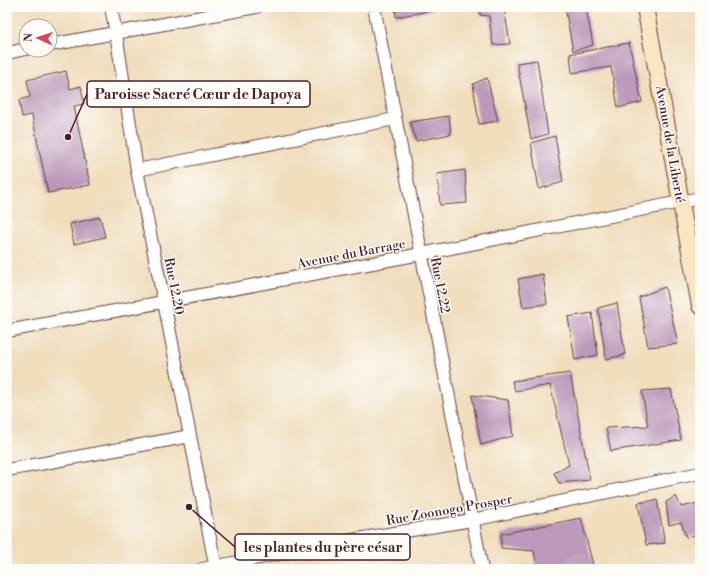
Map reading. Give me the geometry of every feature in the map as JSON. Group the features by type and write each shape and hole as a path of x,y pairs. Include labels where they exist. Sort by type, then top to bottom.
{"main road":[{"name":"Avenue de la Liberté","path":"645,7 700,306"}],"street":[{"name":"Rue 12.20","path":"110,7 116,33 137,170 216,568"},
{"path":"58,44 256,7"},
{"name":"Rue 12.22","path":"374,7 482,569"},
{"path":"7,53 18,51"},
{"path":"137,170 395,119"},
{"name":"Avenue du Barrage","path":"7,331 421,254 700,198"},
{"path":"7,470 190,436"},
{"name":"Rue Zoonogo Prosper","path":"202,569 216,568 346,541 472,520 700,473"}],"building":[{"path":"395,7 434,7 434,10 396,17"},
{"path":"479,7 504,7 510,44 493,45 489,16 480,15"},
{"path":"565,7 586,7 593,45 573,51"},
{"path":"629,43 642,102 618,108 611,67 572,73 570,54"},
{"path":"537,60 548,134 531,139 517,63"},
{"path":"66,71 70,89 81,86 84,104 74,106 90,185 48,193 32,115 22,117 19,100 30,97 27,80"},
{"path":"487,78 498,121 479,124 473,84"},
{"path":"449,116 451,134 416,141 410,122"},
{"path":"555,136 563,182 539,189 531,143"},
{"path":"465,170 467,203 440,205 437,174"},
{"path":"100,217 105,237 74,244 70,224"},
{"path":"543,274 547,304 523,307 518,279"},
{"path":"665,287 678,344 648,347 639,297"},
{"path":"617,303 625,355 606,359 598,308"},
{"path":"592,313 598,355 575,360 568,317"},
{"path":"570,373 590,480 559,483 554,473 569,465 550,385 515,391 512,381"},
{"path":"671,389 681,440 611,451 606,428 648,426 642,391"},
{"path":"472,395 508,400 513,436 481,445"},
{"path":"676,496 681,507 700,503 700,534 686,537 681,522 669,525 666,502"},
{"path":"657,500 665,543 646,545 638,503"},
{"path":"581,518 594,569 537,569 534,551 501,548 501,534"}],"place":[{"name":"Paroisse Sacré Cœur de Dapoya","path":"68,137"},
{"name":"les plantes du père césar","path":"189,507"}]}
